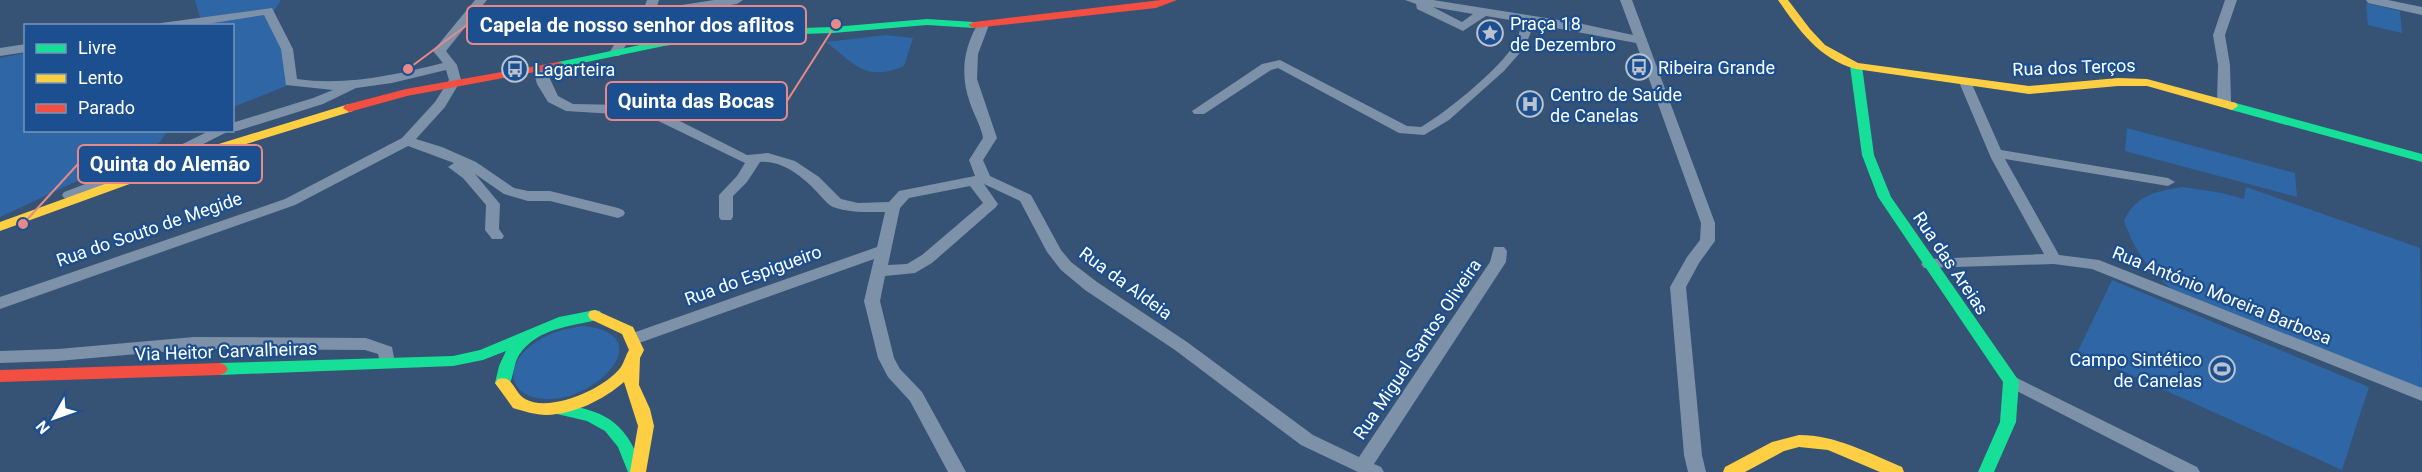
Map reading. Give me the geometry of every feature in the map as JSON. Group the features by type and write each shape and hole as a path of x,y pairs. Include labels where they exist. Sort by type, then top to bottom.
{"main road":[{"path":"0,227 200,154 363,104 664,43 735,33 833,30 927,22 983,26 1156,5 1172,0"},
{"name":"Rua dos Terços","path":"1783,0 1817,48 1833,59 1856,66 2029,90 2118,82 2147,83 2224,102 2422,158"},
{"name":"Rua das Areias","path":"1856,66 1868,155 1885,197 2011,381"},
{"name":"Via Heitor Carvalheiras","path":"0,376 453,361 483,356 563,320 595,315 614,318 628,326 636,338"},
{"name":"Via Heitor Carvalheiras","path":"453,361 479,364 492,372 504,363 515,347 532,333"},
{"path":"636,338 637,348 633,360 631,385 642,409 646,426 637,472"},
{"path":"543,408 566,406 598,394 623,375 633,360"},
{"path":"492,372 513,399 526,405 579,411 600,417 621,434 637,472"},
{"path":"1986,472 1993,452 2006,428 2010,410 2011,381"},
{"path":"1731,472 1782,445 1808,442 1832,447 1896,472"}],"street":[{"path":"450,86 455,80 451,65 439,51 481,0"},
{"path":"615,53 626,35 648,14 653,0"},
{"path":"648,14 737,0"},
{"path":"1410,0 1463,27 1484,12"},
{"path":"1410,0 1594,30 1641,41"},
{"path":"2224,102 2224,65 2219,35 2230,0"},
{"path":"2372,0 2422,11"},
{"path":"176,24 271,6 287,49 291,82 311,86 375,81 451,65"},
{"path":"1594,30 1616,27 1627,20 1629,7"},
{"path":"1629,7 1708,223 1707,241 1692,261 1678,287 1693,455 1697,472"},
{"path":"1198,111 1267,67 1280,64 1404,130 1424,131 1477,88 1519,49 1529,20"},
{"path":"879,271 910,268 927,259 991,204 980,180 976,160 990,138 989,131 968,78 972,52 983,26"},
{"path":"0,52 24,48"},
{"path":"539,69 544,84 553,99 571,108 651,112 745,159 768,157 790,164 814,180 836,203 858,208 893,207"},
{"path":"1965,82 1996,153 2054,259"},
{"path":"234,127 318,101 358,83"},
{"name":"Rua do Souto de Megide","path":"0,303 290,202 412,142 440,104 450,86"},
{"path":"0,221 157,162 218,132"},
{"path":"412,142 471,165 509,191 534,196 550,196 618,213"},
{"path":"412,142 468,175 493,204 492,230 497,236"},
{"path":"1996,153 2168,182"},
{"path":"726,217 726,195 742,179 755,158"},
{"path":"957,472 916,397 894,373 886,358 872,301 893,207 903,194 980,180"},
{"name":"Rua da Aldeia","path":"980,180 1026,198 1055,252 1066,266 1091,286 1181,346 1307,440 1369,469"},
{"name":"Rua do Espigueiro","path":"636,338 883,250"},
{"name":"Rua Miguel Santos Oliveira","path":"1369,469 1498,262 1499,251"},
{"name":"Rua António Moreira Barbosa","path":"1929,264 2054,259 2094,264 2422,395"},
{"path":"0,357 58,355 194,343 309,343 366,345 386,351 387,363"},
{"path":"2011,381 2191,472"}],"shaded area":[{"path":"195,0 281,0 273,13 291,84 234,107 234,24 195,24 200,18"},
{"path":"2366,3 2400,11 2402,33 2368,25"},
{"path":"886,35 913,38 904,66 891,71 870,72 862,69 826,42"},
{"path":"24,53 24,132 169,132 159,143 0,217 0,58"},
{"path":"2127,128 2295,173 2297,197 2125,151"},
{"path":"2183,187 2244,199 2246,187 2420,248 2422,389 2174,291 2165,284 2138,251 2124,221 2134,205 2141,200 2164,190"},
{"name":"Campo Sintético de Canelas","path":"2112,280 2369,387 2342,470 2078,351"},
{"path":"584,326 606,332 617,341 619,353 613,366 601,378 586,389 568,396 550,399 524,393 517,387 514,370 525,351 553,333"}],"traffic: fast":[{"path":"558,65 664,43 735,33 833,30 927,22 974,25"},
{"path":"1856,66 1868,155 1885,197 2011,381 2008,422 1986,472"},
{"path":"2232,106 2422,158"},
{"path":"503,383 506,366 513,353 535,332 564,321 595,315"},
{"path":"220,369 453,361 483,355 532,334"},
{"path":"562,410 591,416 611,427 625,445 636,472"}],"traffic: slow":[{"path":"1783,0 1821,47 1856,66 2029,90 2118,82 2147,83 2232,106"},
{"path":"0,227 200,154 349,108"},
{"path":"503,383 519,403 545,409 575,404 604,390 626,371 636,350 628,330 595,315"},
{"path":"634,360 631,385 642,409 646,426 638,472"},
{"path":"1731,472 1778,447 1799,441 1813,441 1842,448 1896,472"}],"traffic: jam":[{"path":"974,25 1156,5 1172,0"},
{"path":"349,108 406,93 558,65"},
{"path":"0,376 220,369"}],"place":[{"name":"Quinta das Bocas","path":"836,24"},
{"name":"Praça 18 de Dezembro","path":"1490,33"},
{"name":"Ribeira Grande","path":"1639,67"},
{"name":"Capela de nosso senhor dos aflitos","path":"408,69"},
{"name":"Lagarteira","path":"515,69"},
{"name":"Centro de Saúde de Canelas","path":"1530,104"},
{"name":"Quinta do Alemão","path":"23,224"},
{"name":"Campo Sintético de Canelas","path":"2222,369"}]}
